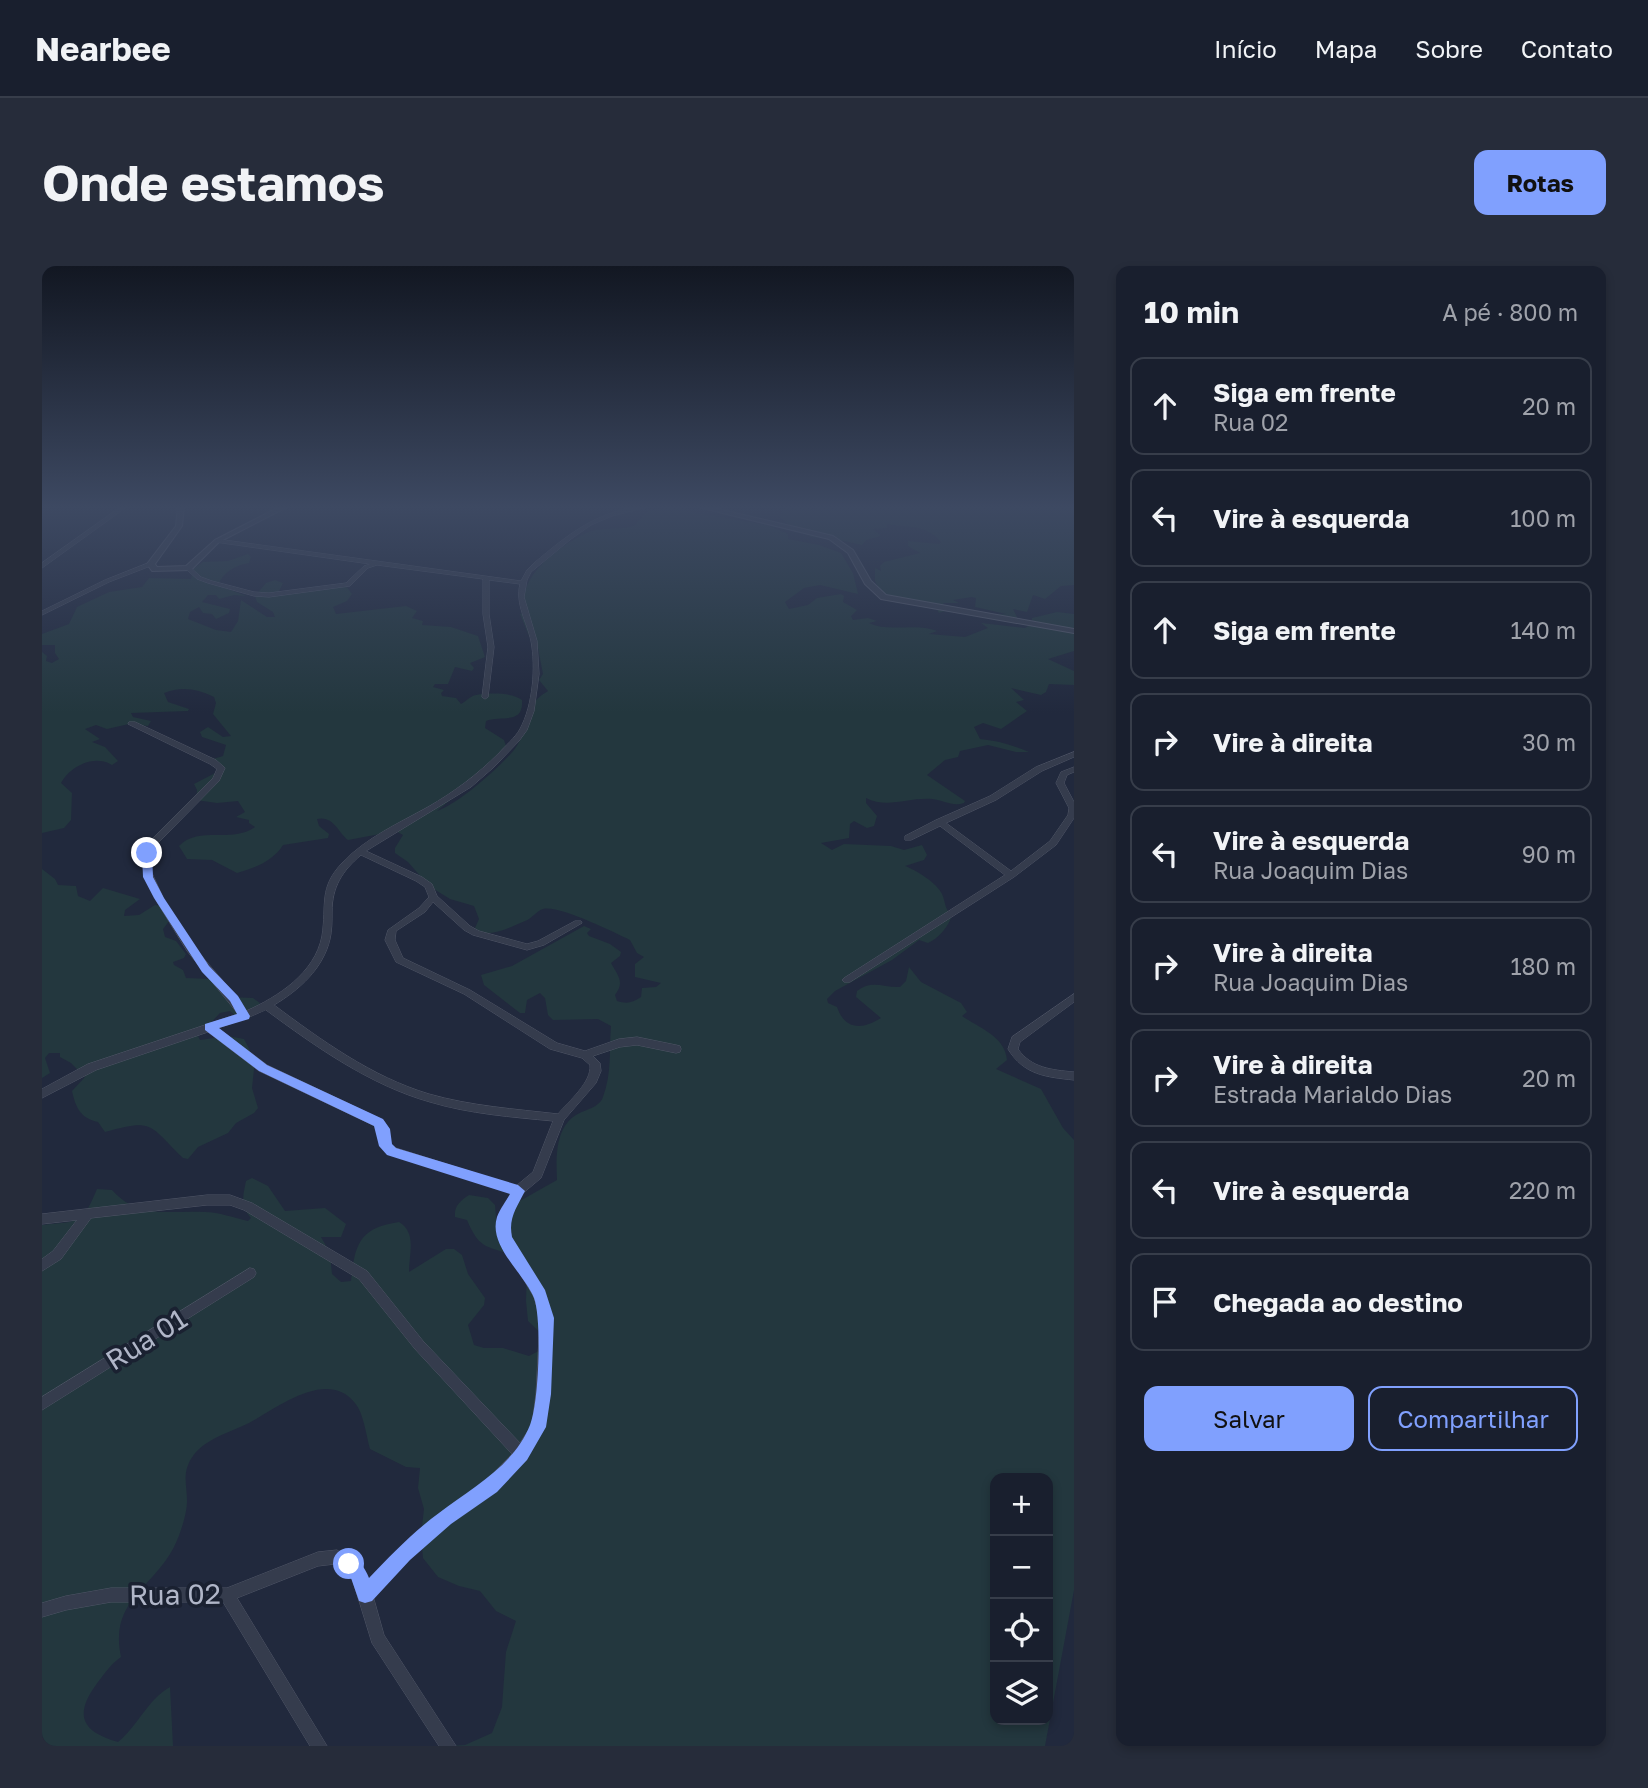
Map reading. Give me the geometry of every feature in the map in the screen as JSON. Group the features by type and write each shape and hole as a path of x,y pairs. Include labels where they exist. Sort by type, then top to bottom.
{"street":[{"path":"42,613 122,575"},
{"path":"196,575 210,582 270,596 348,585 358,575"},
{"path":"465,575 523,583"},
{"path":"42,1094 92,1067 268,1006 294,986 317,956 326,939 327,897 340,870 382,836 472,784 521,733 535,678 535,642 523,611 521,597 527,575"},
{"path":"864,575 867,583 884,597 1074,631"},
{"path":"485,697 491,647 486,614 486,578"},
{"path":"132,724 213,762 220,768 216,779 153,843 147,853 146,864 148,877 159,898 205,969 234,998 244,1016"},
{"path":"908,838 993,798 1039,769 1074,754"},
{"path":"847,980 1011,875 1053,843 1067,825 1073,808 1060,783 1064,774 1074,769"},
{"path":"939,822 1011,875"},
{"path":"361,852 429,886 433,897 467,928 519,946 541,943 578,923"},
{"path":"433,897 422,910 391,930 390,940 399,960 467,992 554,1046 585,1055 595,1063 596,1071 592,1083 560,1118 537,1175 518,1191 504,1218 505,1238 540,1295 546,1318 543,1394 538,1427 521,1454 491,1486 445,1518 404,1554 365,1594 377,1638 448,1746"},
{"path":"1074,997 1016,1040 1013,1049 1018,1059 1028,1067 1051,1074 1074,1076"},
{"path":"268,1006 301,1031 411,1092 466,1106 560,1118"},
{"path":"209,1027 263,1068 379,1123 384,1129 385,1146 391,1152 518,1191"},
{"path":"585,1055 620,1043 637,1041 676,1049"},
{"path":"42,1219 207,1200 230,1200 248,1206 363,1275 419,1345 521,1454"},
{"path":"42,1266 57,1255 87,1215"},
{"name":"Rua 01","path":"42,1404 250,1273"},
{"name":"Rua 02","path":"42,1610 111,1595 227,1595 318,1559 337,1557 358,1573 365,1594"},
{"path":"227,1595 319,1746"}],"shaded area":[{"path":"192,575 224,575 218,585 246,596 234,595 219,599 216,595 208,595 202,602 230,609 229,613 216,619 212,614 203,613 199,607 190,612 188,619 216,630 231,632 238,621 241,600 267,617 275,617 273,612 257,602 255,596 266,583 275,580 283,583 278,593 281,595 346,586 352,594 347,601 333,607 336,614 406,606 417,611 412,618 423,621 422,625 451,627 478,636 485,657 470,663 474,668 472,671 455,667 448,684 435,684 433,687 444,690 442,696 456,698 461,704 474,696 500,694 522,700 522,708 510,718 486,721 485,728 504,740 506,746 481,774 437,811 467,793 507,758 520,741 532,705 548,691 539,680 543,674 537,643 529,636 520,614 524,613 526,587 534,575 853,575 858,594 820,585 804,588 785,602 789,609 808,605 817,598 841,594 844,596 843,602 857,610 851,616 853,620 868,618 877,621 869,623 877,626 929,628 937,631 929,634 965,637 988,628 981,623 1025,628 1032,624 1032,618 1057,612 1074,614 1074,651 1048,659 1074,671 1074,685 1049,684 1046,692 1041,695 1011,688 1024,700 1016,702 1027,711 1001,729 983,723 974,727 980,739 1029,752 1016,752 988,745 960,751 958,757 945,760 927,775 965,801 964,803 923,799 882,803 866,798 866,803 877,816 874,826 867,828 854,821 850,824 849,838 821,843 832,850 844,844 891,846 904,850 922,845 927,855 924,860 905,866 936,886 952,915 946,928 936,938 928,943 919,940 892,960 835,991 827,999 828,1003 837,1007 840,1015 849,1024 861,1026 874,1022 881,1018 856,997 857,991 868,985 900,987 906,981 909,967 921,982 961,1003 967,1012 962,1016 1002,1045 1007,1060 996,1069 1041,1089 1063,1128 1074,1140 1074,1590 1053,1703 1053,1473 990,1473 990,1725 1049,1725 1045,1746 449,1746 465,1745 492,1733 502,1707 506,1652 516,1621 496,1611 480,1591 438,1577 423,1558 421,1535 424,1509 418,1488 420,1468 406,1467 370,1449 363,1419 355,1403 344,1393 331,1389 302,1394 217,1437 202,1446 188,1464 186,1512 176,1542 165,1561 127,1609 121,1622 119,1638 121,1657 90,1693 84,1712 89,1727 105,1738 118,1742 155,1698 170,1687 173,1746 42,1746 42,1225 78,1219 87,1209 97,1189 112,1190 133,1206 144,1210 210,1212 248,1221 251,1218 245,1209 243,1196 246,1181 252,1178 268,1186 285,1211 325,1208 346,1224 341,1237 321,1237 330,1253 332,1274 341,1282 351,1281 357,1248 362,1240 375,1229 386,1225 399,1222 408,1232 411,1244 409,1272 446,1249 454,1249 462,1255 468,1274 485,1298 484,1305 468,1325 474,1345 503,1348 529,1356 552,1344 528,1321 527,1270 513,1255 479,1241 467,1220 455,1217 456,1210 460,1202 469,1195 488,1198 495,1205 497,1228 518,1202 557,1180 560,1135 569,1121 595,1106 603,1097 609,1071 611,1026 598,1019 553,1020 548,1015 545,998 540,993 527,1000 525,1013 520,1013 484,985 481,975 512,966 584,926 591,929 587,933 589,936 610,944 621,952 611,963 620,983 615,995 617,1001 635,1001 641,997 642,988 656,987 661,983 635,977 635,964 644,957 637,953 630,940 561,911 543,909 508,928 490,933 479,932 475,928 479,919 474,906 450,899 429,886 408,862 395,853 403,835 396,831 348,840 331,822 323,818 317,819 319,826 329,834 328,838 283,845 269,860 244,871 237,873 212,860 187,859 179,846 187,840 206,835 236,834 255,827 249,820 236,817 245,812 238,801 217,803 196,800 197,790 194,784 219,771 213,759 223,756 226,745 202,737 200,732 208,727 223,737 231,736 213,714 216,703 214,697 195,690 183,689 164,693 168,702 189,709 188,711 131,713 133,717 151,721 148,726 129,724 107,729 96,725 85,729 100,739 92,742 105,747 118,761 112,765 91,761 70,771 61,783 72,793 71,820 64,828 42,833 42,652 47,656 46,661 52,663 59,659 55,653 55,645 42,645 42,634 69,624 77,607 109,592 142,587 149,578 191,579"},
{"path":"875,575 1074,575 1074,585 1061,586 1045,599 1033,595 1027,612 1013,609 1017,617 1014,620 983,618 986,615 1006,614 975,607 976,598 972,597 953,600 959,603 943,603 948,610 939,613 936,608 882,594"},
{"path":"42,869 55,879 58,885 76,886 78,896 90,901 103,888 140,899 125,910 124,916 139,915 155,905 161,906 170,920 163,929 165,937 176,941 186,954 184,958 173,962 183,970 186,978 210,979 229,997 253,998 260,1003 256,1013 246,1020 239,1019 230,1011 220,1013 198,1036 200,1040 228,1036 244,1039 255,1060 252,1088 258,1108 236,1123 228,1133 198,1147 188,1159 183,1158 150,1127 133,1126 105,1132 98,1122 83,1115 75,1103 72,1091 85,1077 71,1063 60,1057 60,1053 49,1053 45,1058 50,1073 42,1078"}],"route":[{"path":"147,853 148,877 159,898 205,969 234,998 244,1016 209,1027 263,1068 379,1123 384,1129 385,1146 391,1152 518,1191 504,1218 503,1227 505,1238 540,1295 546,1318 543,1394 538,1427 521,1454 491,1486 445,1518 404,1554 365,1594 358,1573 349,1564"}]}
